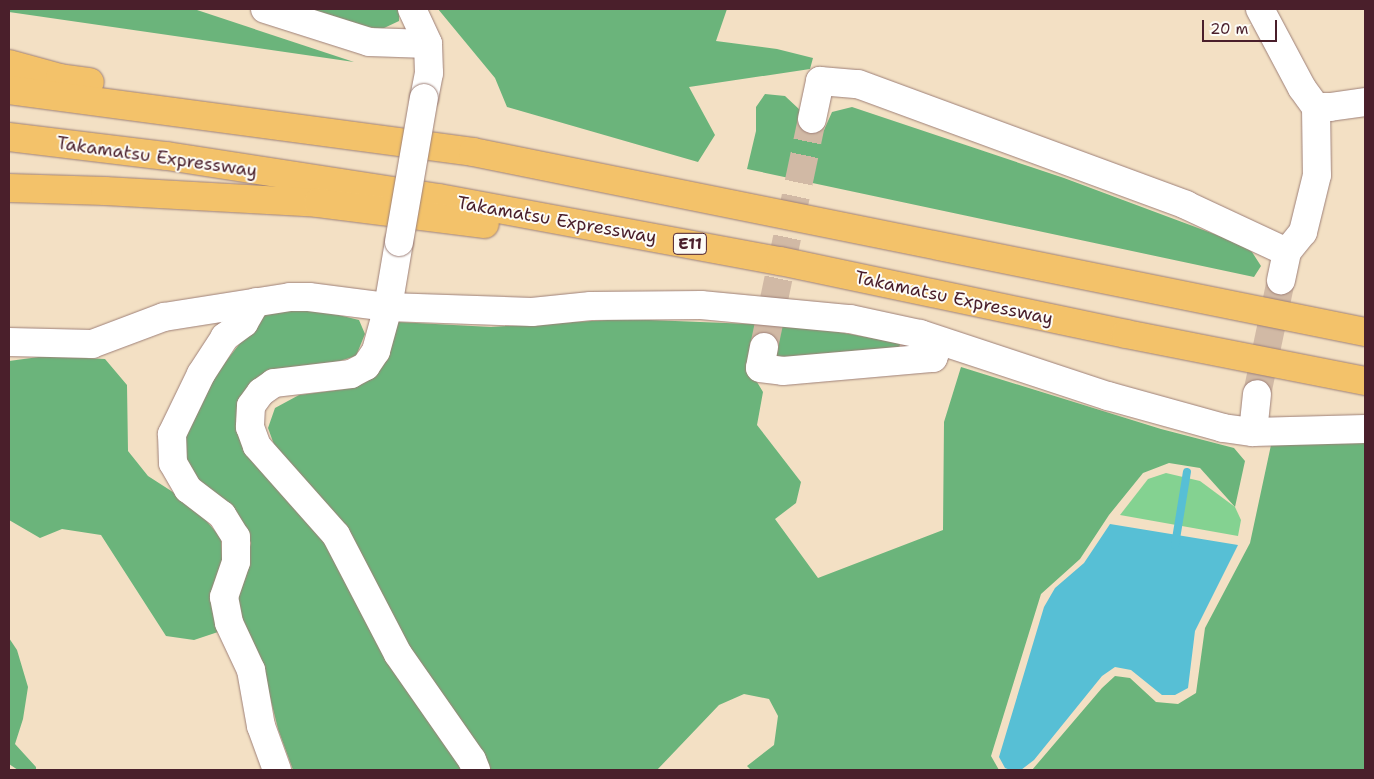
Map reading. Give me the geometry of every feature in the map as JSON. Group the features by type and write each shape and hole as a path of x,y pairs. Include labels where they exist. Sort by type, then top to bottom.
{"highway":[{"path":"9,64 60,78 365,124 473,152 1365,332"},
{"path":"9,90 473,152"},
{"name":"Takamatsu Expressway","path":"9,137 167,156 439,198 780,261 1126,334 1365,381"},
{"path":"9,188 105,191 318,203 780,261"}],"street":[{"path":"265,9 368,42 428,44"},
{"path":"412,9 428,44 429,73 388,307 376,351 366,366 351,374 274,383 261,392 251,406 250,427 257,446 336,535 398,654 472,760 476,770"},
{"path":"1260,9 1302,88 1316,107 1317,175 1303,232 1286,252 1281,280"},
{"path":"812,119 820,81 858,84 1186,205 1286,252"},
{"path":"1316,107 1365,102"},
{"path":"9,342 92,344 164,317 290,297 309,297 352,304 388,307 532,312 591,306 701,305 850,319 940,341 1108,396 1223,428 1253,432 1365,430"},
{"path":"256,302 244,323 225,337 201,374 172,434 172,444 173,463 188,489 222,515 236,537 236,562 224,597 229,623 251,670 261,726 277,770"},
{"path":"764,347 760,368 783,371 933,358 940,341"},
{"path":"1253,432 1257,394"}],"green space":[{"path":"9,9 194,9 354,62 9,12"},
{"path":"301,9 399,9 399,21 382,29 345,24"},
{"path":"438,9 727,9 716,41 777,49 813,58 810,69 689,87 715,135 698,162 507,107 495,78"},
{"path":"765,94 785,96 800,110 801,121 824,130 832,112 852,107 1064,178 1241,244 1252,252 1261,266 1254,277 747,169 756,131 756,107"},
{"path":"285,309 314,309 359,320 365,334 356,356 333,363 267,370 245,394 236,419 244,448 327,540 463,770 293,770 278,729 262,665 242,629 236,601 251,543 237,512 205,486 187,467 181,437 219,370 262,315"},
{"path":"624,319 805,326 900,343 899,352 751,372 763,392 757,425 801,482 796,503 775,519 818,578 943,530 944,422 961,367 1161,429 1234,448 1245,461 1235,507 1200,468 1169,463 1143,473 1109,515 1080,559 1041,594 991,756 999,770 751,770 747,766 774,745 778,716 769,699 744,694 719,705 657,770 488,770 276,450 268,428 275,408 299,395 345,389 371,376 388,359 398,322 491,327"},
{"path":"46,356 105,359 127,385 128,451 148,476 193,505 221,538 222,560 218,632 194,640 166,636 101,535 62,529 40,538 9,520 9,361"},
{"path":"1365,439 1365,770 1032,770 1102,688 1115,676 1130,678 1156,702 1178,704 1196,693 1205,628 1250,543 1271,445"},
{"path":"1166,473 1200,481 1235,507 1241,520 1238,536 1120,515 1148,479"},
{"path":"9,638 17,650 28,687 23,719 15,744 36,767 36,770 18,770 9,764"}],"water":[{"path":"1110,524 1238,545 1195,631 1188,688 1175,695 1162,695 1131,670 1115,667 1102,676 1034,760 1021,770 1005,768 999,757 1044,607 1055,588 1084,563"}],"waterway":[{"path":"1175,545 1187,472"}],"tunnel":[{"path":"764,347 812,119"},
{"path":"1257,394 1281,280"}]}
